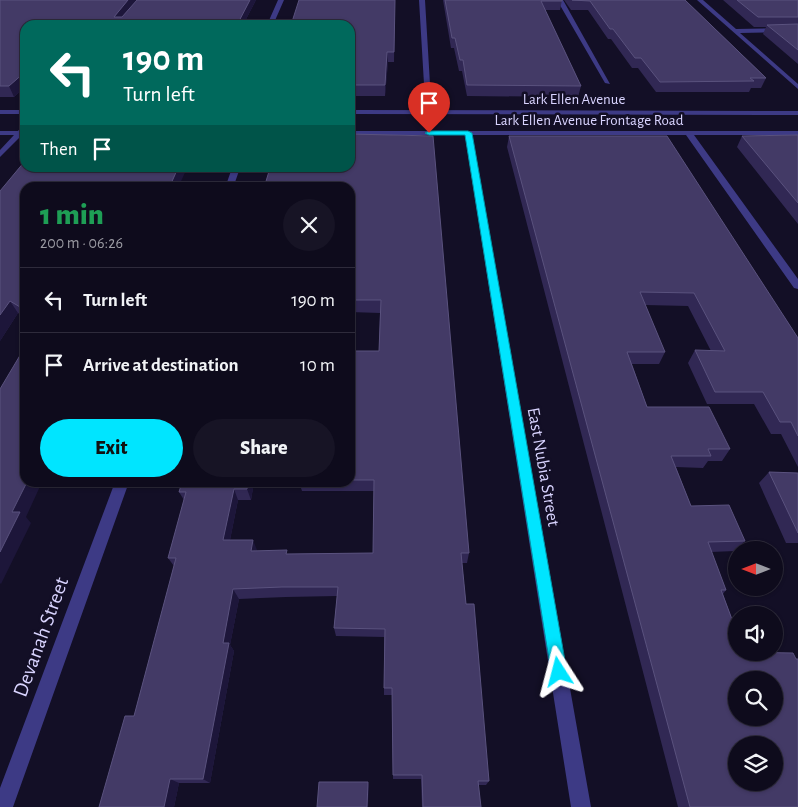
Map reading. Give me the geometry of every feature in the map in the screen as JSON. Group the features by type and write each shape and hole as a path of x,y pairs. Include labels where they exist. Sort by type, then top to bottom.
{"street":[{"path":"272,20 281,0"},
{"path":"422,0 428,84"},
{"path":"560,0 608,83"},
{"path":"700,0 798,87"},
{"path":"737,31 798,30"},
{"path":"0,112 20,112"},
{"name":"Lark Ellen Avenue","path":"355,112 798,113"},
{"path":"0,133 20,131"},
{"name":"Lark Ellen Avenue Frontage Road","path":"355,133 798,133"},
{"name":"East Nubia Street","path":"468,133 581,807"},
{"path":"0,155 20,134"},
{"path":"689,134 798,286"},
{"name":"Devanah Street","path":"3,807 120,487"}],"building":[{"path":"0,0 128,0 114,17 122,17 137,0 250,0 240,20 20,20 20,76 9,86 0,86"},
{"path":"299,0 395,0 394,52 387,52 385,85 355,85 355,20 293,20"},
{"path":"445,0 562,0 541,1 581,86 467,85 463,60 460,60 455,38 452,38"},
{"path":"572,0 685,0 766,78 750,78 754,81 660,82 641,58 635,58 613,29 610,29 590,1"},
{"path":"737,0 798,0 798,17 758,17"},
{"path":"798,24 798,50 767,25"},
{"path":"355,134 433,136 469,553 461,553 466,604 474,604 489,781 478,781 481,807 423,807 422,775 393,775 392,688 384,688 385,629 334,628 338,587 282,587 233,589 223,643 229,643 203,779 170,779 164,807 99,807 125,716 134,716 176,558 168,558 186,492 179,492 180,487 247,487 247,489 234,489 223,540 253,540 251,551 287,550 286,554 373,553 374,480 355,480 355,351 379,351 381,300 355,300 355,182 266,182 269,172 355,172"},
{"path":"798,135 798,203 742,136"},
{"path":"509,136 667,136 798,338 798,436 791,422 780,422 763,392 715,392 695,350 725,351 694,293 640,292 665,352 627,352 647,407 709,407 730,449 708,449 711,456 671,456 691,506 729,505 745,541 708,542 726,590 721,590 728,609 728,661 783,661 783,653 793,653 796,659 798,659 798,807 690,807"},
{"path":"20,167 20,172 176,172 172,182 20,182 20,307 10,301 0,315 0,191"},
{"path":"20,355 20,487 24,487 12,512 20,512 0,552 0,389"},
{"path":"769,472 798,473 798,533"},
{"path":"319,782 368,782 367,807 317,807"}],"route":[{"path":"429,133 468,133 559,672"}]}
